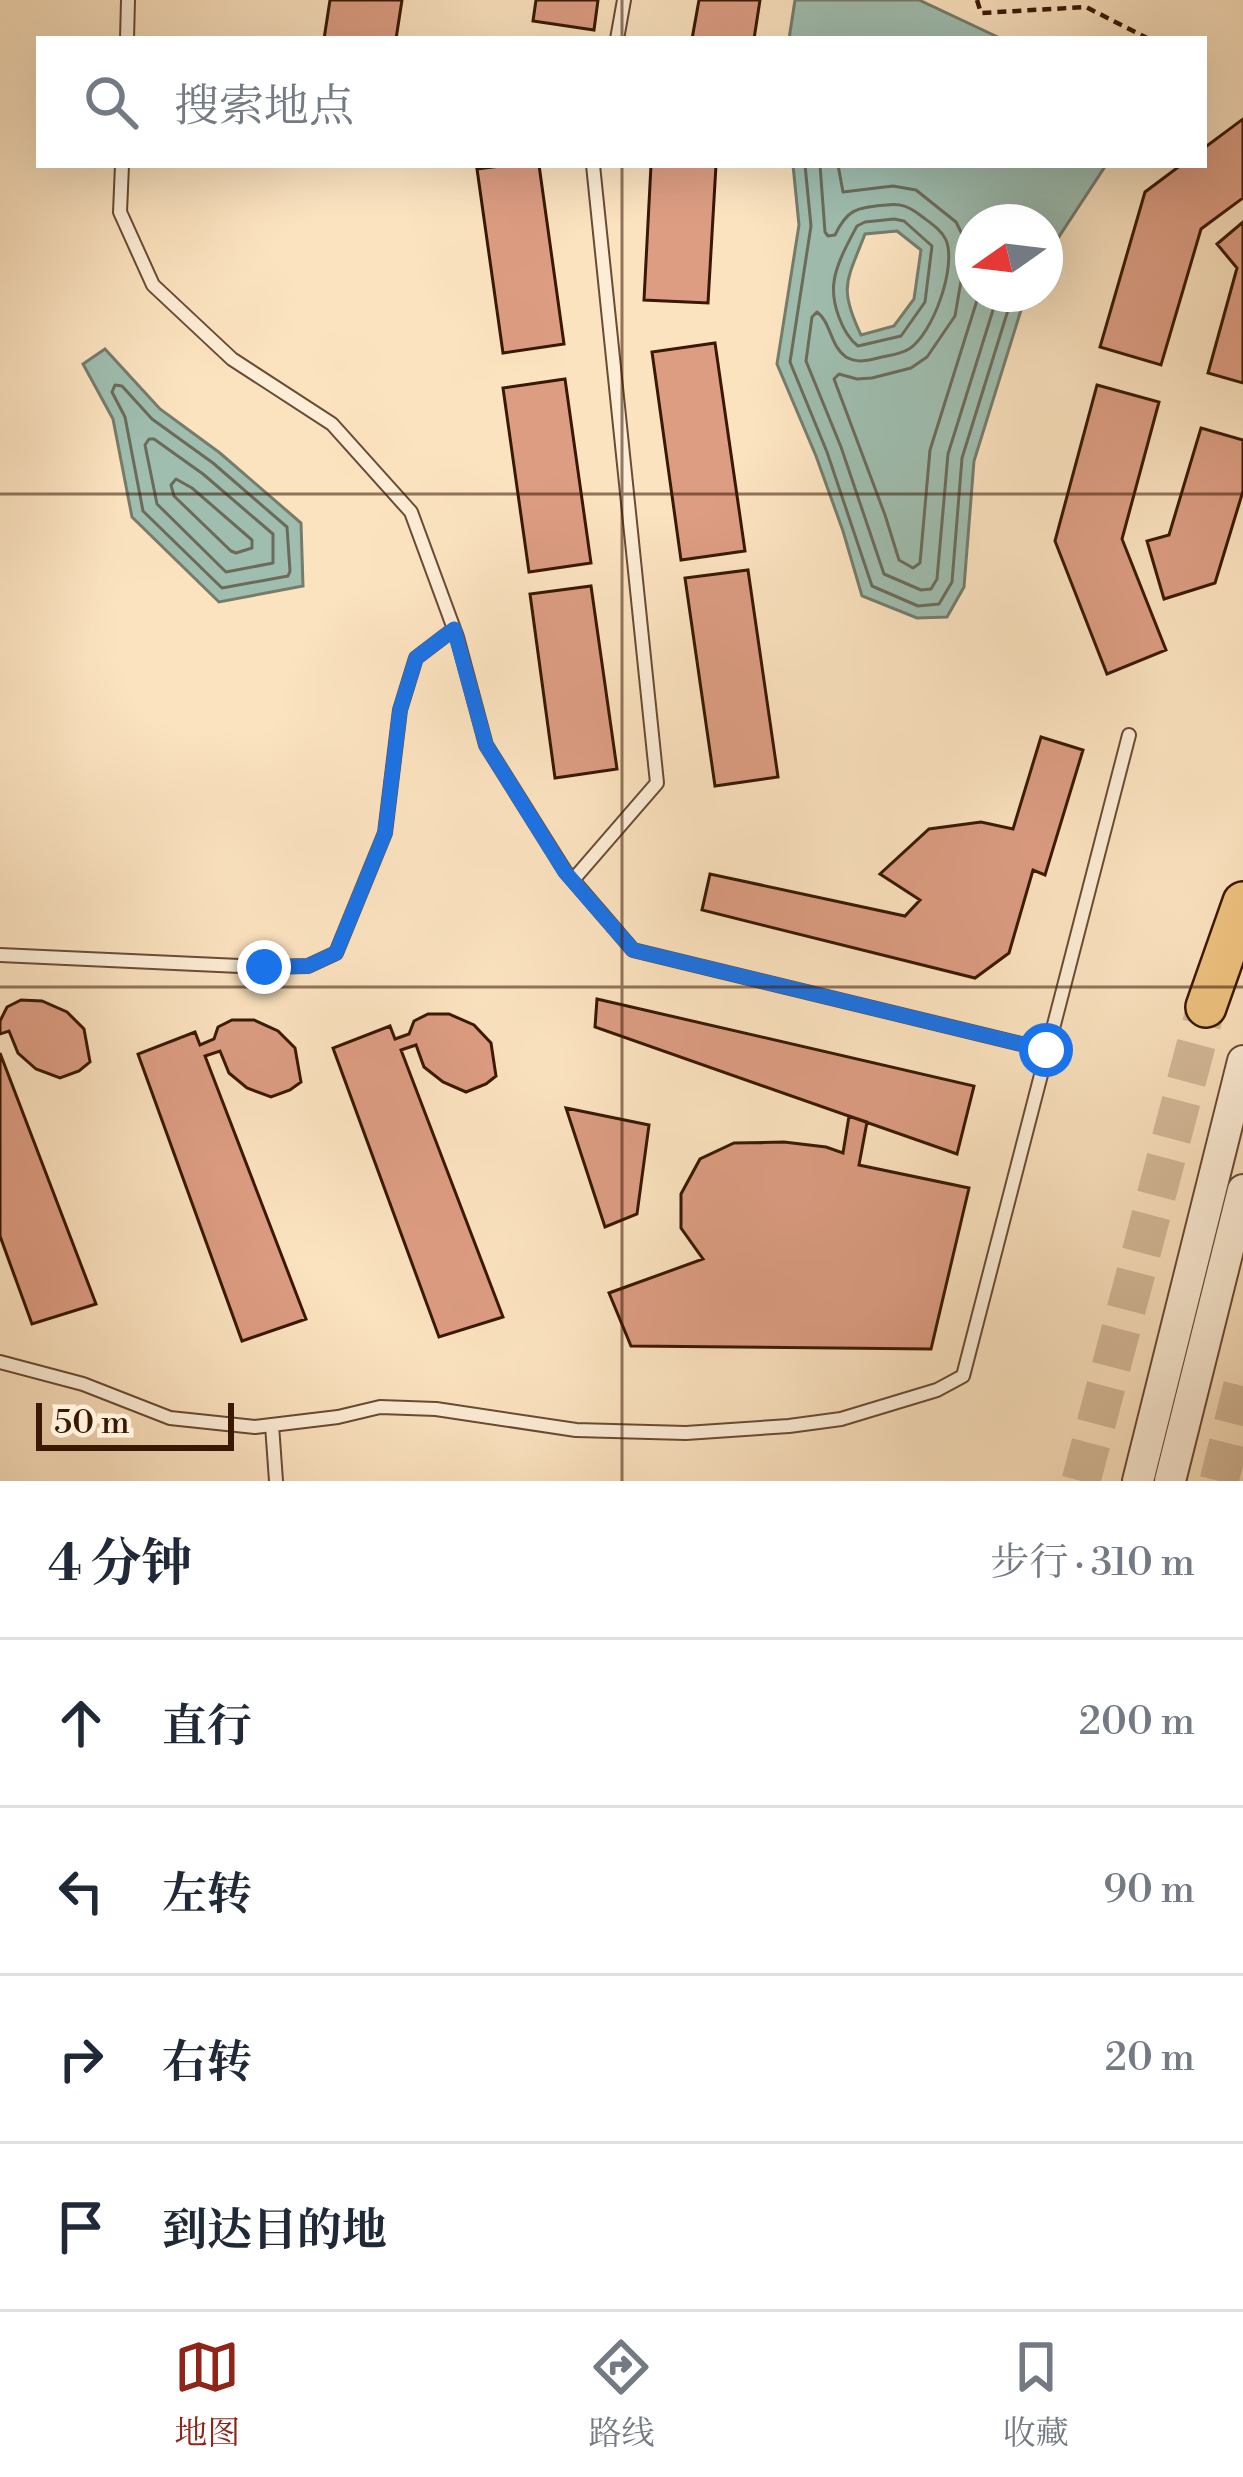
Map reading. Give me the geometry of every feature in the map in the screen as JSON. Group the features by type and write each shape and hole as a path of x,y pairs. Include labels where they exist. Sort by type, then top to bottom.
{"main road":[{"path":"1206,1007 1243,902"}],"street":[{"path":"1138,1481 1243,1061"},
{"path":"1170,1481 1243,1190"}],"lane":[{"path":"127,36 128,0"},
{"path":"618,36 624,0"},
{"path":"122,168 120,212 154,285 232,358 332,424 411,512 454,629 486,745 573,880 633,950 1046,1050"},
{"path":"573,880 657,783 593,168"},
{"path":"0,955 264,967 308,966 336,953 385,833 400,710 416,658 454,629"},
{"path":"0,1362 83,1384 170,1418 255,1427 380,1407 436,1409 576,1430 686,1433 789,1426 841,1418 937,1390 963,1376 1129,735"},
{"path":"272,1425 276,1481"}],"path":[{"path":"976,0 981,13 1086,7 1143,36"}],"water":[{"path":"795,0 919,0 996,36 789,36"},
{"path":"793,168 1104,168 1063,231 1063,204 955,204 955,312 1020,312 974,461 964,587 947,617 917,618 862,596 816,456 777,364 799,225","holes":["897,231 921,250 914,299 894,326 861,335 849,306 848,284 865,234"]},
{"path":"105,349 160,409 301,523 303,586 219,602 132,517 113,419 83,364"}],"building":[{"path":"330,0 402,0 396,36 324,36"},
{"path":"536,0 598,0 594,30 533,21"},
{"path":"699,0 760,0 754,36 693,36"},
{"path":"1243,119 1243,198 1201,229 1161,365 1100,347 1145,192 1177,168 1207,168 1207,146"},
{"path":"539,168 564,344 503,353 477,169"},
{"path":"651,168 716,168 708,303 644,300"},
{"path":"1243,222 1243,383 1208,373 1237,268 1217,244"},
{"path":"715,343 745,551 681,560 652,352"},
{"path":"565,379 591,563 529,572 503,388"},
{"path":"1097,385 1159,402 1122,539 1166,650 1107,674 1055,541"},
{"path":"1201,428 1243,440 1243,491 1215,583 1164,599 1147,541 1169,535"},
{"path":"748,570 778,777 715,786 685,578"},
{"path":"591,586 617,769 555,778 530,594"},
{"path":"1041,737 1083,750 1045,875 1033,870 1009,953 975,978 702,910 710,874 905,916 920,900 880,874 929,829 981,822 1013,829"},
{"path":"597,999 974,1086 957,1154 595,1027"},
{"path":"21,1000 42,1001 67,1012 84,1029 90,1062 60,1078 36,1069 18,1053 9,1031 0,1034 0,1021 7,1007"},
{"path":"428,1014 449,1014 474,1025 491,1043 496,1076 466,1092 424,1067 416,1045 401,1050 503,1317 439,1337 333,1048 390,1026 395,1039 409,1034 414,1021"},
{"path":"232,1020 254,1020 278,1031 295,1048 301,1082 271,1097 247,1088 229,1073 220,1051 205,1056 306,1319 242,1341 138,1054 195,1032 200,1045 214,1039 218,1027"},
{"path":"0,1053 96,1304 32,1324 0,1236"},
{"path":"566,1108 649,1125 637,1214 605,1227"},
{"path":"849,1116 867,1122 859,1165 969,1188 931,1349 631,1346 609,1293 703,1259 681,1228 681,1194 700,1159 734,1143 784,1142 843,1153"}],"tunnel":[{"path":"1081,1481 1206,1007"},
{"path":"1219,1481 1243,1385"}],"route":[{"path":"264,967 308,966 336,953 385,833 400,710 416,658 454,629 486,745 565,872 633,950 1046,1050"}]}
